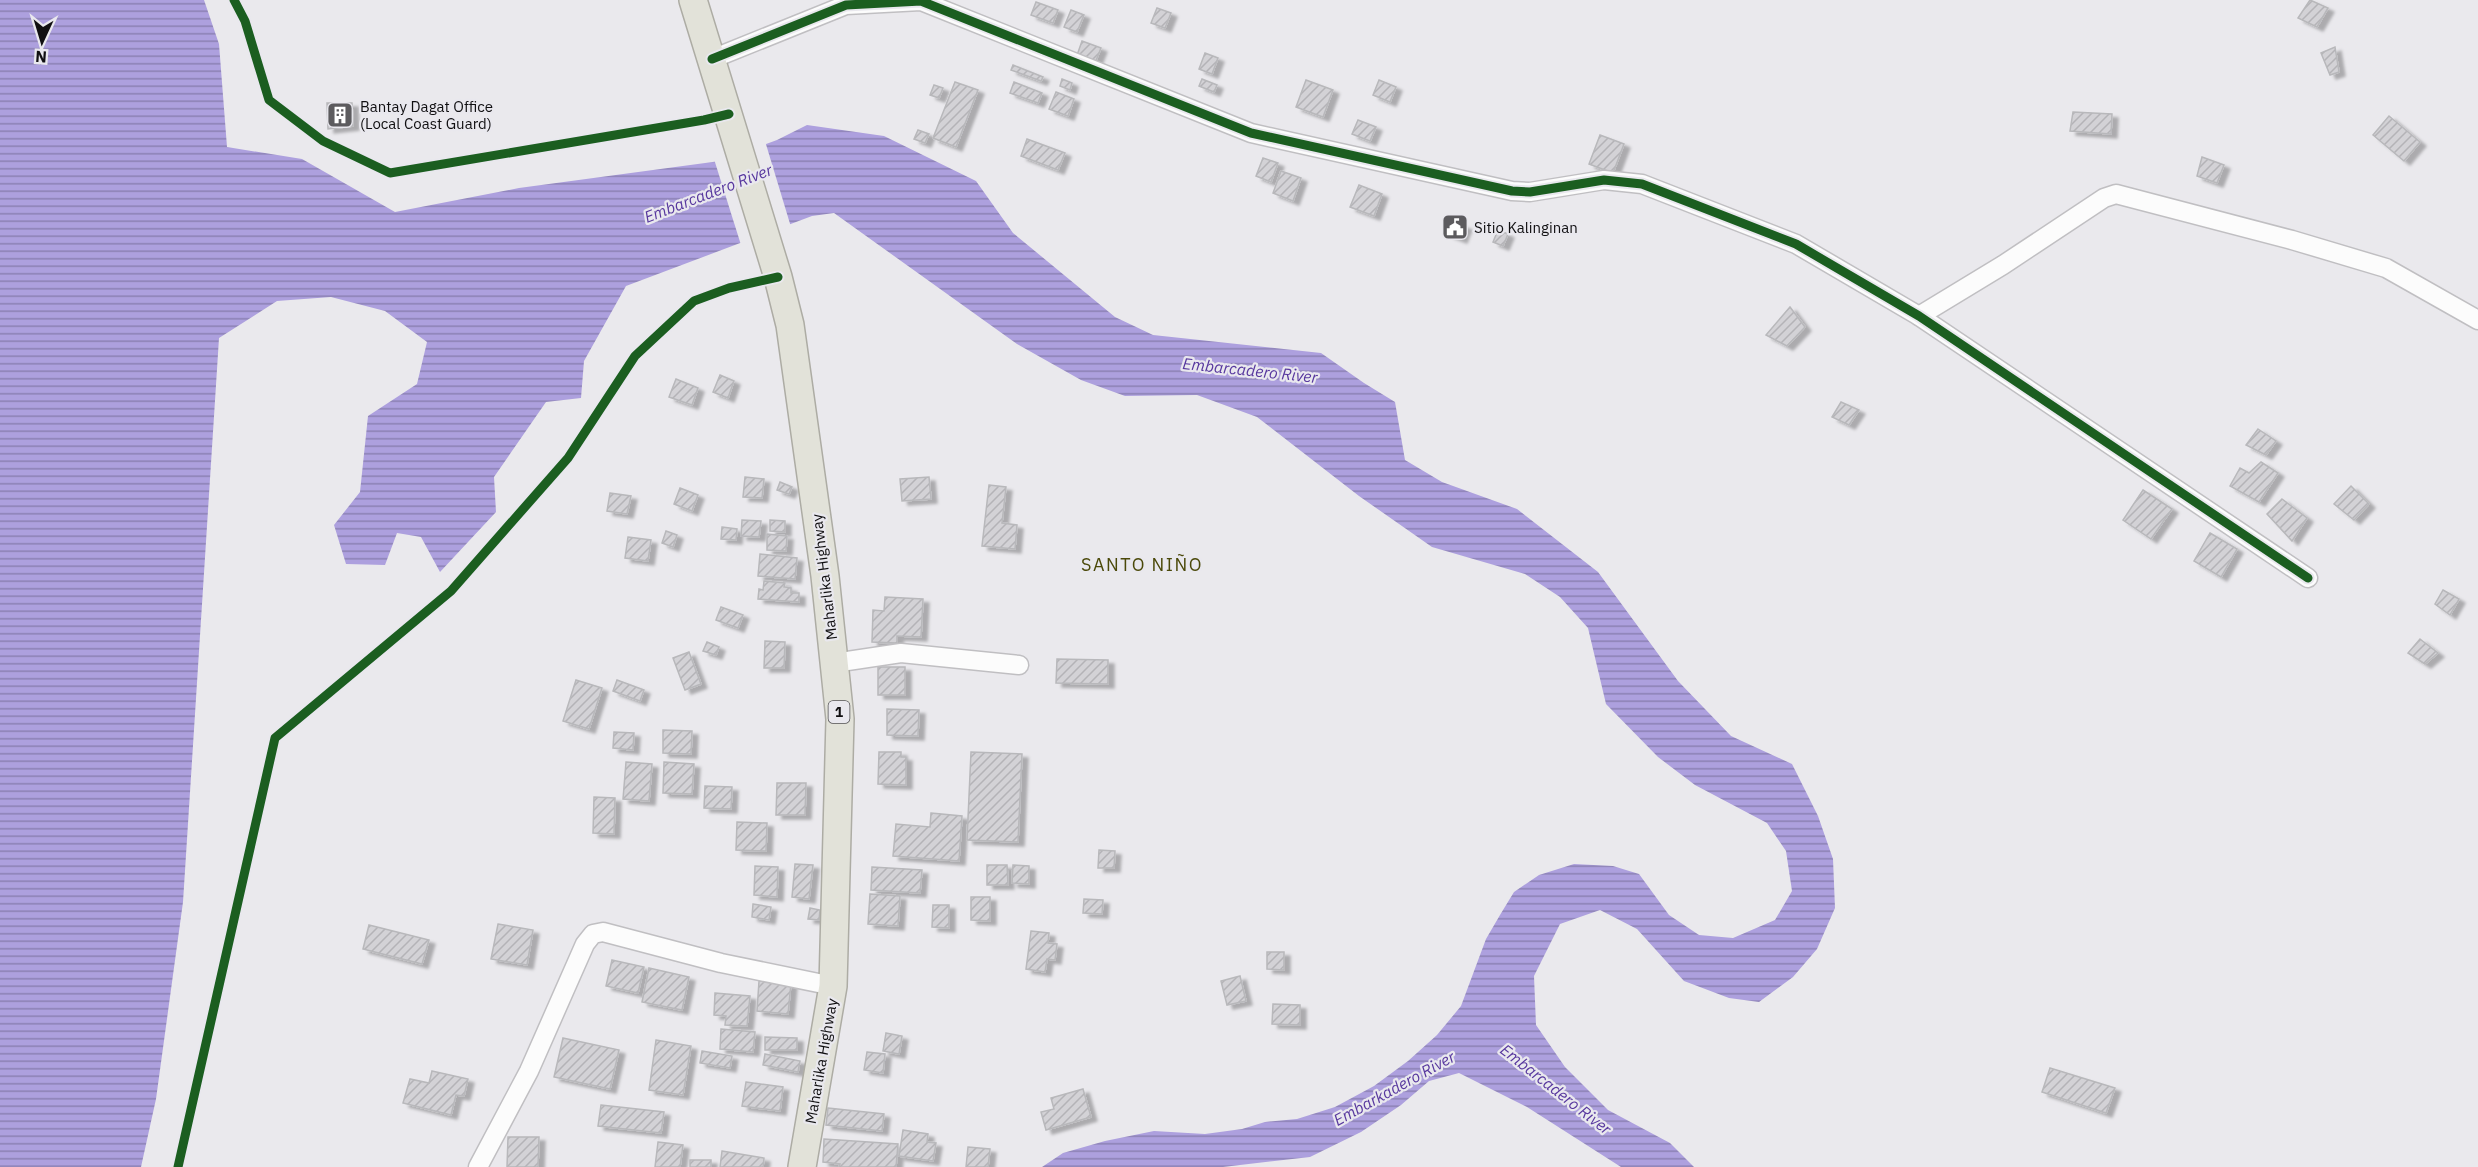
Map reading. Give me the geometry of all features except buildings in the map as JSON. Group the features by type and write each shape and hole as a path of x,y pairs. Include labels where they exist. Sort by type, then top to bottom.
{"highway":[{"name":"Maharlika Highway","path":"693,0 790,325 825,576 840,719 833,986 802,1167"}],"street":[{"path":"712,59 846,5 921,1 1251,133 1512,191 1530,192 1604,180 1642,184 1796,244 1919,316 2308,578"},
{"path":"1919,316 2003,265 2104,198 2116,194 2292,240 2386,268 2478,320"},
{"path":"834,663 901,653 1019,665"},
{"path":"478,1167 529,1071 585,944 593,934 603,932 721,963 833,986"}],"water":[{"path":"0,0 204,0 219,44 227,147 302,159 395,212 519,188 720,161 777,140 807,125 884,136 976,181 1013,233 1115,317 1153,335 1321,353 1395,402 1405,460 1442,482 1517,509 1598,572 1678,681 1731,736 1792,764 1818,816 1833,859 1835,908 1817,949 1793,977 1759,1002 1729,998 1684,981 1637,929 1600,910 1560,924 1534,976 1536,1025 1565,1067 1608,1110 1670,1143 1694,1167 1621,1167 1527,1107 1459,1073 1429,1081 1401,1105 1361,1132 1310,1157 1223,1167 1042,1167 1063,1153 1154,1131 1205,1134 1242,1129 1265,1122 1297,1119 1335,1107 1374,1086 1408,1061 1437,1035 1461,1006 1486,939 1500,915 1514,892 1539,875 1574,864 1613,866 1639,874 1669,915 1699,935 1733,938 1775,920 1792,891 1786,851 1767,823 1695,785 1658,757 1606,704 1588,628 1560,597 1525,574 1432,547 1359,496 1257,417 1197,395 1125,396 1081,380 1017,344 834,213 812,216 626,286 584,361 581,398 546,402 494,477 496,512 440,572 421,537 397,533 385,565 346,564 334,525 360,492 368,416 417,384 427,342 385,311 331,297 277,301 219,338 183,902 156,1099 141,1167 0,1167"}],"pier":[{"path":"765,141 791,227 741,245 714,159"}],"cycle path":[{"path":"234,0 245,21 269,100 323,141 390,173 729,114"},
{"path":"712,59 846,5 921,1 1251,133 1512,191 1530,192 1604,180 1642,184 1796,244 1919,316 2308,578"},
{"path":"178,1167 275,738 451,591 568,458 635,356 694,301 729,288 778,277"}],"place":[{"name":"Bantay Dagat Office (Local Coast Guard)","path":"340,115"},
{"name":"Sitio Kalinginan","path":"1455,227"}],"district":[{"name":"SANTO NIÑO","path":"1142,564"}],"water label":[{"name":"Embarcadero River","path":"708,193"},
{"name":"Embarcadero River","path":"1250,370"},
{"name":"Embarkadero River","path":"1394,1088"},
{"name":"Embarcadero River","path":"1556,1089"}]}
